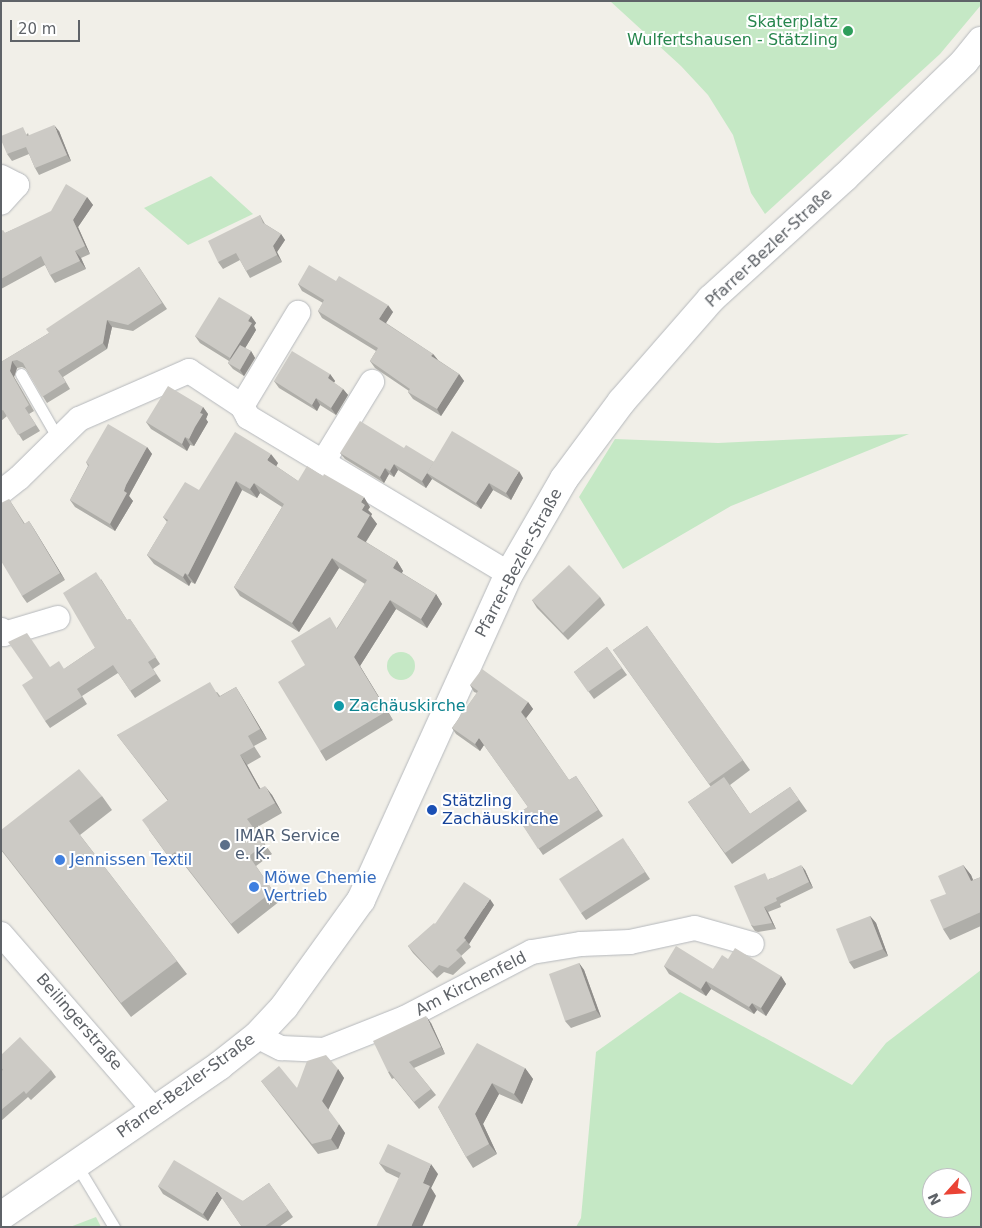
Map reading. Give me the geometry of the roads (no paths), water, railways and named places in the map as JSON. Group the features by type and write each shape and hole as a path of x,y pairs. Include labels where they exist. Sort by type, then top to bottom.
{"street":[{"name":"Pfarrer-Bezler-Straße","path":"1,1216 219,1066 256,1036 284,1007 361,900 509,574 564,478 622,401 711,299 837,185 973,52"},
{"path":"1,177 17,185 1,203"},
{"path":"242,406 298,313"},
{"path":"1,492 80,419 189,371 242,406 248,418 509,574"},
{"path":"322,462 372,382"},
{"path":"2,634 58,618"},
{"name":"Am Kirchenfeld","path":"256,1036 281,1048 324,1050 405,1018 532,952 581,944 630,942 694,928 752,944"},
{"name":"Beilingerstraße","path":"1,934 155,1111"}],"lane":[{"path":"21,374 59,440"},
{"path":"76,1164 114,1227"}],"place":[{"name":"Skaterplatz Wulfertshausen - Stätzling","path":"848,31"},
{"name":"Zachäuskirche","path":"339,706"},
{"name":"Stätzling Zachäuskirche","path":"432,810"},
{"name":"IMAR Service e. K.","path":"225,845"},
{"name":"Jennissen Textil","path":"60,860"},
{"name":"Möwe Chemie Vertrieb","path":"254,887"}]}
